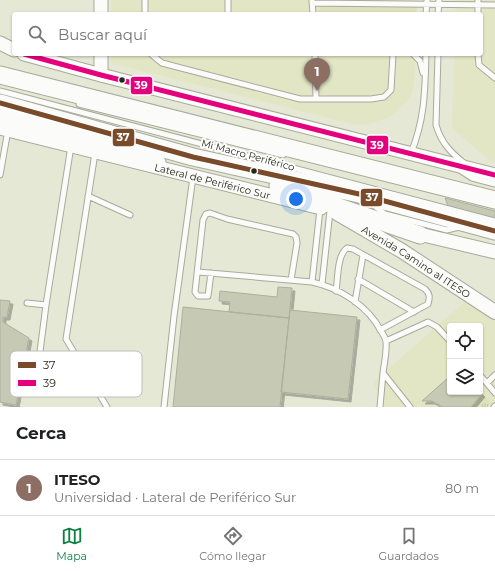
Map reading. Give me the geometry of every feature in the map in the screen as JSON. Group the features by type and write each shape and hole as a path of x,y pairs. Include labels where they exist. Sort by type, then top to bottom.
{"highway":[{"path":"0,75 494,195"},
{"path":"0,103 193,156 358,194 495,231"},
{"path":"193,156 420,235"}],"main road":[{"name":"Avenida Camino al ITESO","path":"329,211 402,251 495,312"}],"street":[{"path":"101,0 101,12"},
{"path":"0,43 12,49"},
{"path":"0,52 12,53"},
{"path":"30,56 495,175"},
{"path":"101,56 101,75"},
{"path":"0,117 141,152 175,171"},
{"name":"Lateral de Periférico Sur","path":"4,129 175,171 420,235 495,252"}],"lane":[{"path":"145,0 145,12"},
{"path":"228,0 228,12"},
{"path":"313,12 312,1 478,2 495,5"},
{"path":"426,12 427,2"},
{"path":"438,12 439,2"},
{"path":"153,56 162,63 300,99 371,99 384,97 391,90 393,56"},
{"path":"315,56 316,99"},
{"path":"415,56 420,61 425,81"},
{"path":"411,153 424,112 426,56"},
{"path":"438,56 436,125 439,136 450,152 473,169"},
{"path":"478,56 479,65 495,78"},
{"name":"Mi Macro Periférico","path":"0,91 495,221"},
{"name":"Mi Macro Periférico","path":"77,103 268,152 290,156"},
{"path":"0,175 4,129"},
{"path":"39,351 71,145"},
{"path":"73,351 66,339 95,152"},
{"name":"Mi Macro Periférico","path":"304,158 411,185"},
{"path":"447,162 472,178 494,195"},
{"path":"164,407 174,316 193,176"},
{"path":"88,196 130,215"},
{"path":"312,282 329,211"},
{"path":"322,284 329,211"},
{"path":"211,273 208,296 198,296 195,292 203,220 206,214 210,213 227,219 293,234 296,237 291,280"},
{"path":"336,291 343,251 347,248 363,254 425,289 430,298 428,304 380,330"},
{"path":"355,302 363,254"},
{"path":"198,272 312,282 322,284 355,302 362,308 380,330 386,342 380,407"},
{"path":"358,279 414,312"},
{"path":"27,303 46,305"},
{"path":"386,342 428,322 438,327 447,338"},
{"path":"383,373 410,407"},
{"path":"487,383 495,376"},
{"path":"483,378 495,393"},
{"path":"101,397 107,407"}],"shaded area":[{"path":"111,0 418,0 417,12 111,12"},
{"path":"456,0 495,0 495,162 489,160 452,128 454,56 483,56 483,12 455,12"},
{"path":"111,56 416,56 414,85 411,97 391,116 370,124 356,125 111,63"},
{"path":"468,299 495,316 495,407 384,407 373,382"}],"green space":[{"path":"417,3 416,12 319,12 321,4"},
{"path":"481,395 491,403 487,407 471,407"}],"building":[{"path":"445,198 495,211 495,219 448,206"},
{"path":"278,287 292,288 289,318 229,312 230,302 219,301 220,291 277,297"},
{"path":"0,300 10,301 7,317 3,317 3,322 29,338 26,351 10,351 10,397 18,397 16,405 0,402"},
{"path":"183,307 289,318 280,407 173,407"},
{"path":"290,310 357,317 348,399 281,392"},
{"path":"447,379 447,395 481,395 471,407 443,407 432,401 422,401"}],"transit line":[{"name":"39","path":"31,56 495,175"},
{"name":"37","path":"0,103 193,157 359,194 495,231"}],"place":[{"name":"ITESO","path":"317,91"}]}
